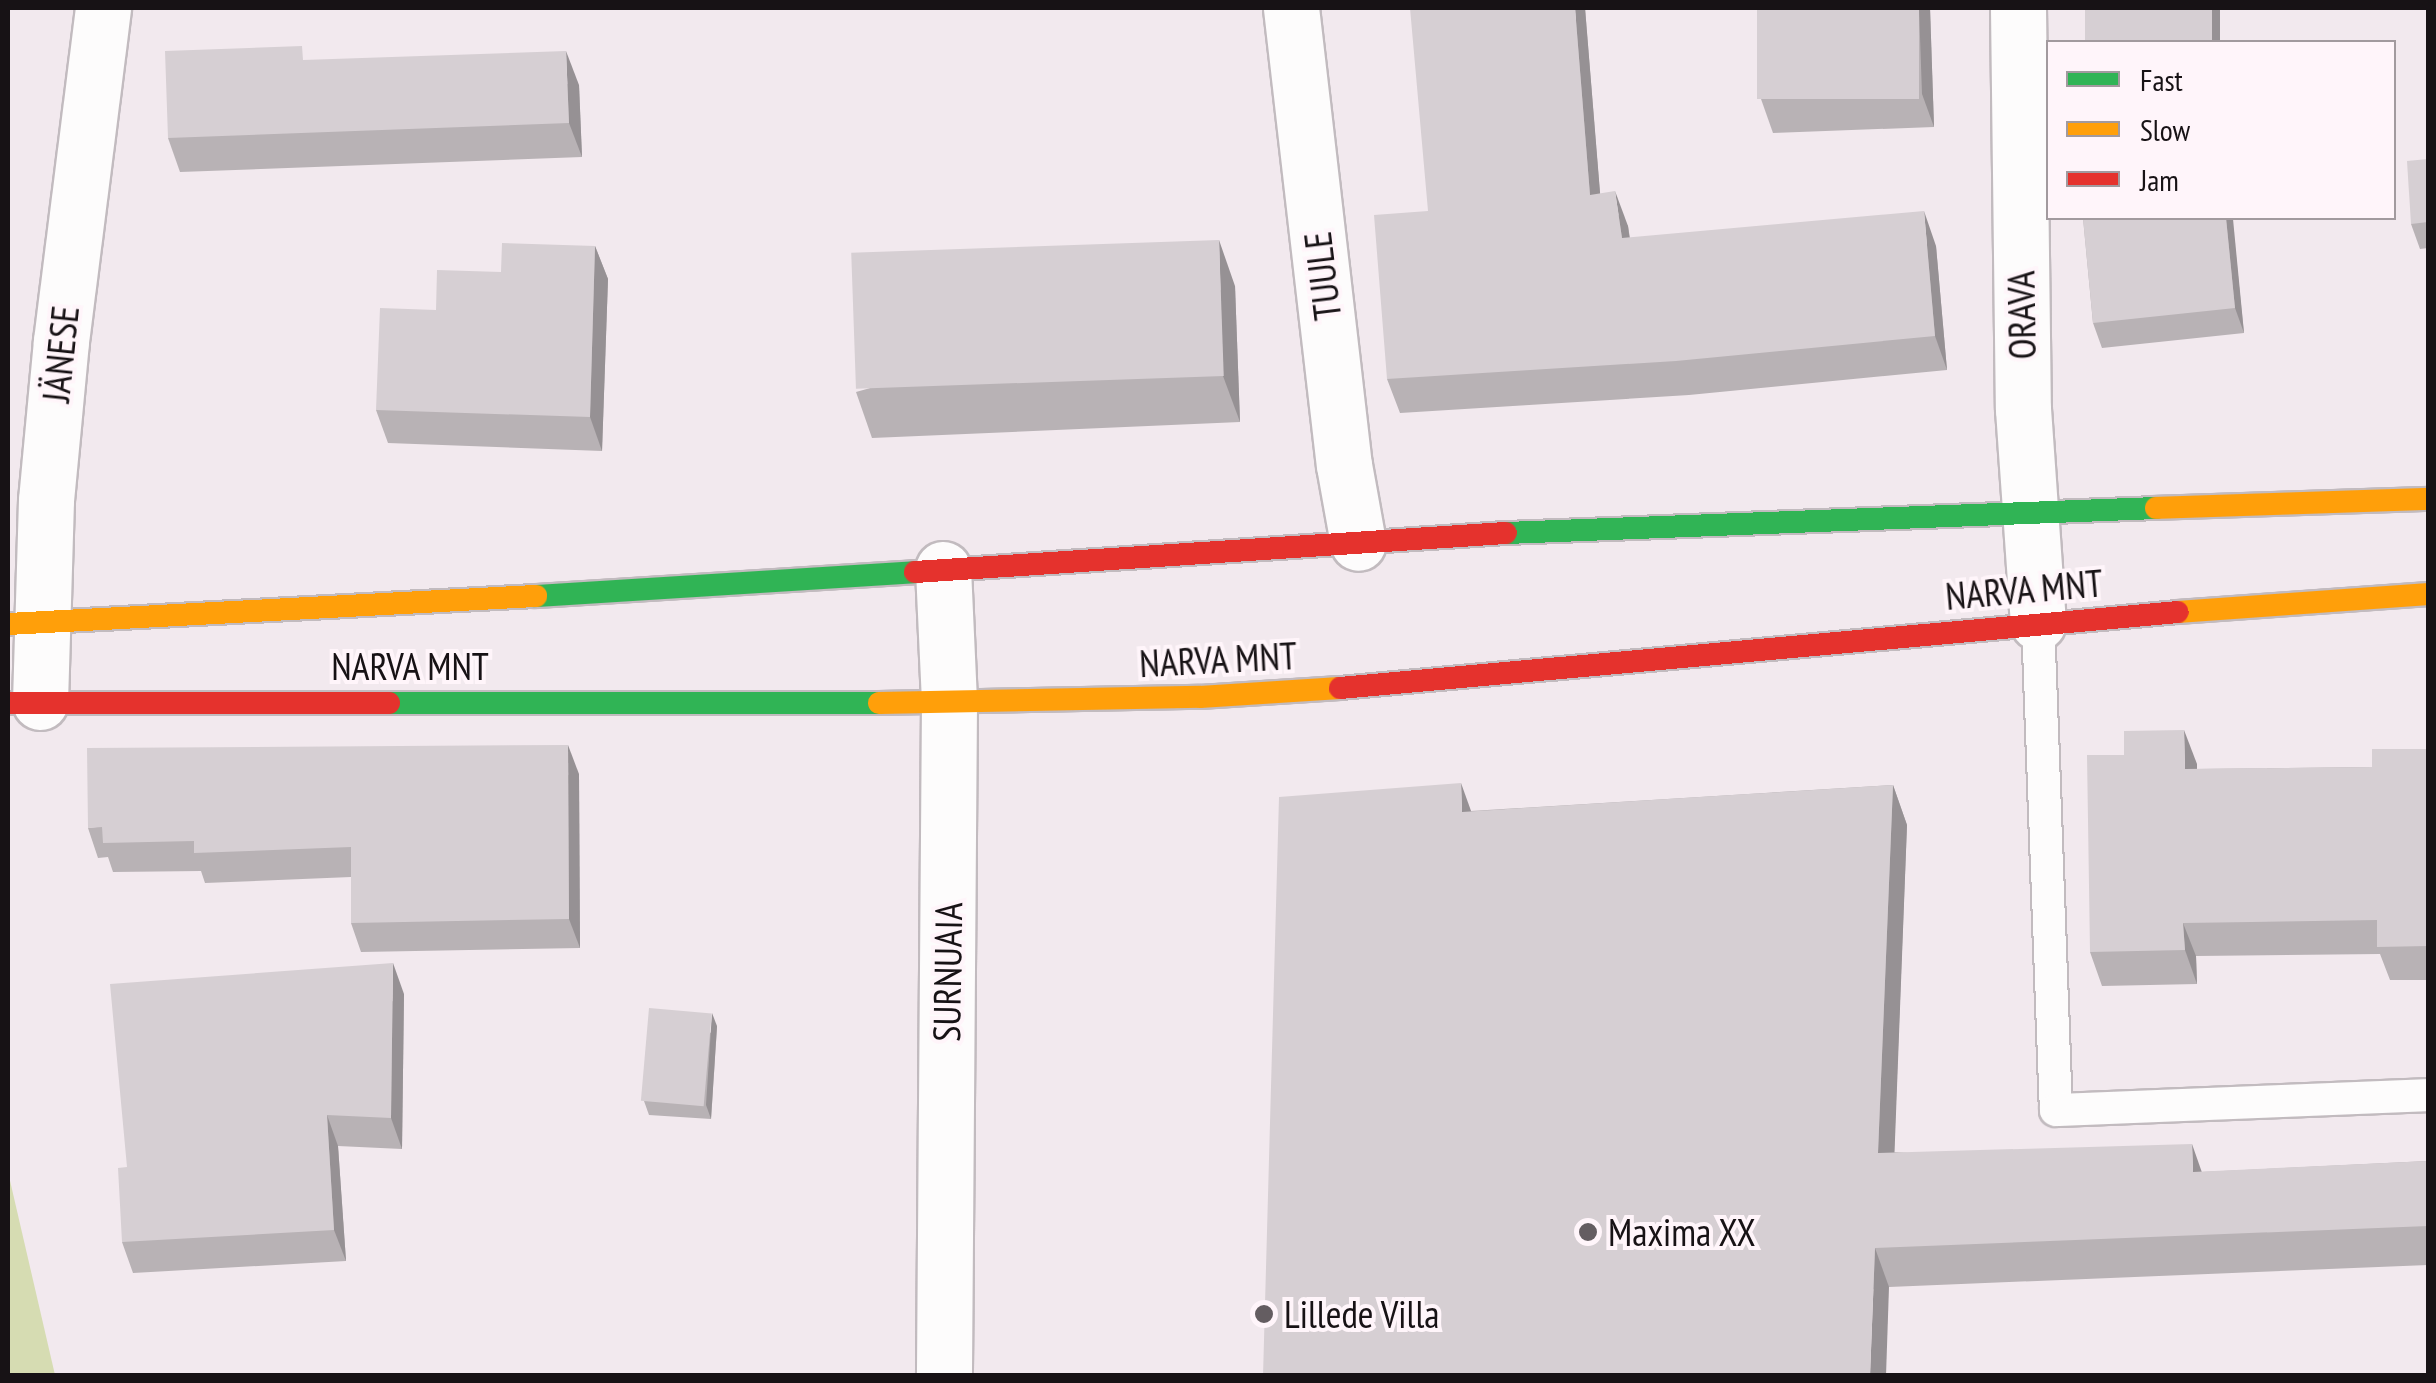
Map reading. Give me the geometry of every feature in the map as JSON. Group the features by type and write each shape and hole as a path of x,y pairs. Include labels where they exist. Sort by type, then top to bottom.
{"main road":[{"name":"NARVA MNT","path":"25,622 464,601 1588,528 2428,499"},
{"name":"NARVA MNT","path":"24,702 949,703 1200,698 1378,686 2038,622 2428,594"}],"street":[{"name":"JÄNESE","path":"24,702 25,622 46,500 61,341 103,8"},
{"name":"TUULE","path":"1291,8 1344,465 1358,543"},
{"name":"ORAVA","path":"2018,8 2023,409 2038,622"},
{"name":"SURNUAIA","path":"943,569 949,703 944,1376"}],"lane":[{"path":"2038,622 2056,1110 2428,1095"}],"green space":[{"path":"8,1172 55,1375 8,1375"}],"building":[{"path":"1410,8 1575,8 1590,195 1615,191 1622,238 1924,211 1935,336 1676,361 1387,379 1374,215 1428,211"},
{"path":"1757,8 1919,8 1919,99 1757,99"},
{"path":"2085,8 2212,8 2212,40 2085,40"},
{"path":"302,46 303,60 566,51 569,123 168,138 165,51"},
{"path":"2428,159 2428,222 2411,224 2407,161"},
{"path":"2083,220 2226,220 2235,308 2093,323"},
{"path":"1219,240 1224,376 856,389 851,253"},
{"path":"502,243 595,246 590,417 376,410 380,308 436,310 437,270 501,272"},
{"path":"2184,730 2185,769 2372,767 2372,749 2428,749 2428,946 2377,947 2377,920 2183,923 2185,950 2090,952 2087,755 2124,755 2124,731"},
{"path":"568,745 569,919 351,923 351,847 194,853 194,841 103,843 102,827 88,828 87,748"},
{"name":"Maxima XX","path":"1461,783 1462,812 1893,785 1878,1153 2192,1144 2193,1172 2428,1161 2428,1226 1875,1248 1870,1376 1263,1376 1279,797"},
{"path":"393,963 391,1118 327,1115 334,1230 122,1242 118,1168 127,1167 110,984"},
{"path":"649,1008 712,1013 704,1106 641,1101"}],"traffic: fast":[{"path":"1506,533 2156,508"},
{"path":"536,596 915,572"},
{"path":"389,703 879,703"}],"traffic: slow":[{"path":"2156,508 2428,499"},
{"path":"2178,612 2428,594"},
{"path":"8,624 536,596"},
{"path":"879,703 1200,697 1340,688"}],"traffic: jam":[{"path":"915,572 1506,533"},
{"path":"1340,688 2178,612"},
{"path":"8,703 389,703"}],"place":[{"name":"Maxima XX","path":"1588,1232"},
{"name":"Lillede Villa","path":"1264,1314"}]}
